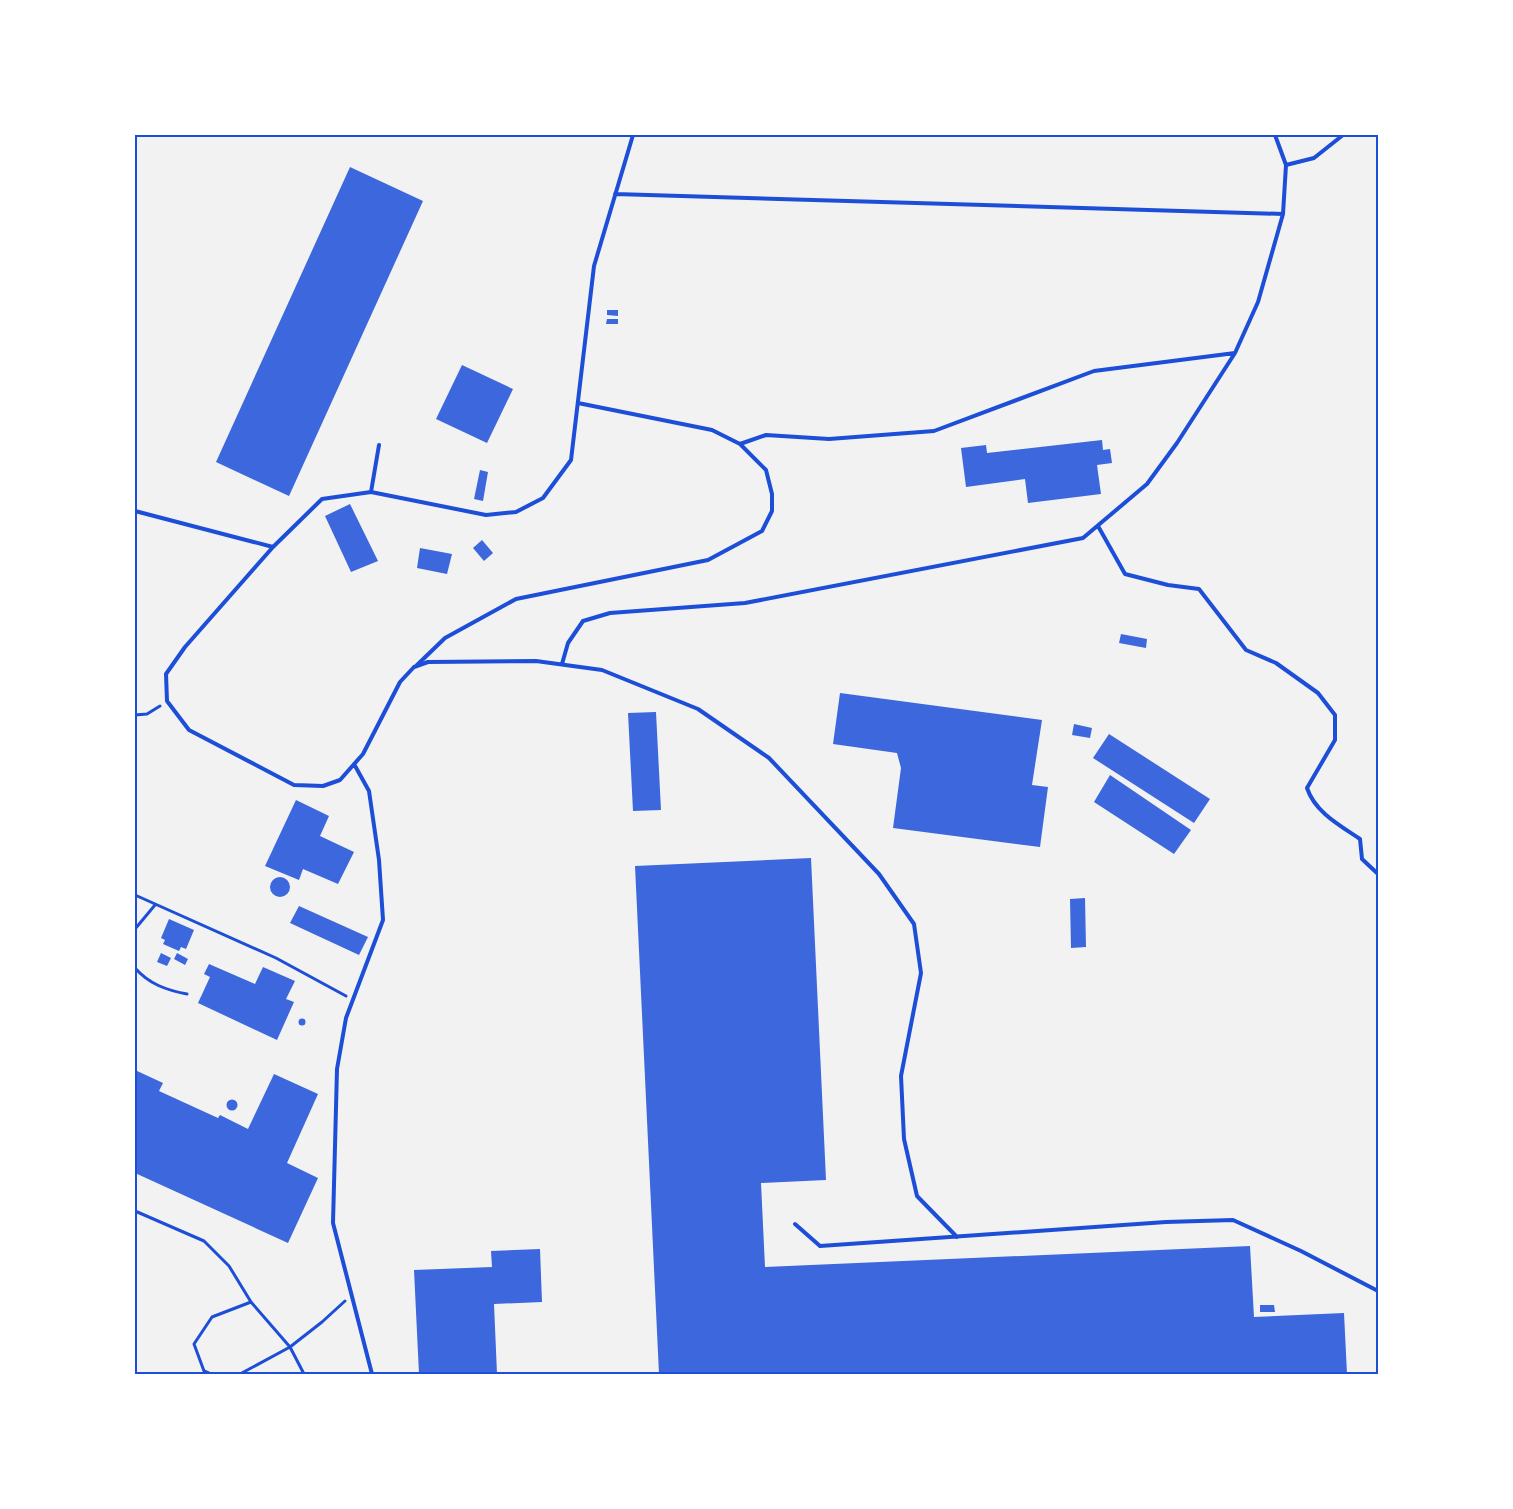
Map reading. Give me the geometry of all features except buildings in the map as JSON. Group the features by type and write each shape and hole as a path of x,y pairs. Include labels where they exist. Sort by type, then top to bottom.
{"lane":[{"path":"578,403 712,430 740,444 766,470 772,494 772,511 762,531 708,560 516,599 445,638 400,682 363,754 340,780 323,786 294,785 189,730 167,701 166,674 185,647 273,548 322,499 371,492 486,514 516,512 543,498 572,460 578,403 594,266 633,135"},
{"path":"562,664 568,643 583,621 610,613 745,603 1083,538 1147,484 1177,443 1235,353 1258,302 1283,214 1286,165 1275,135"},
{"path":"1286,165 1314,158 1343,135"},
{"path":"615,194 1283,214"},
{"path":"740,444 766,435 829,439 934,431 1094,371 1235,353"},
{"path":"371,492 379,445"},
{"path":"135,511 273,548"},
{"path":"1098,526 1125,574 1168,585 1199,589 1246,650 1276,663 1318,693 1335,715 1335,740 1307,788 1312,802 1335,823 1360,839 1362,860 1378,874"},
{"path":"414,667 428,662 536,661 602,670 698,709 769,758 879,874 914,924 921,973 902,1076 904,1139 917,1196 957,1237"},
{"path":"354,764 368,791 379,860 383,920 346,1018 337,1069 333,1223 372,1374"},
{"path":"795,1224 820,1246 1166,1222 1233,1220 1301,1251 1378,1291"}],"path":[{"path":"135,715 147,714 167,701"},
{"path":"135,895 276,958 353,1000"},
{"path":"135,929 155,905"},
{"path":"135,968 145,979 169,991 187,994"},
{"path":"135,1211 204,1240 229,1266 251,1302 290,1347 304,1374"},
{"path":"240,1374 290,1347 322,1322 351,1295"},
{"path":"211,1374 204,1371 194,1344 212,1317 251,1302"}]}
